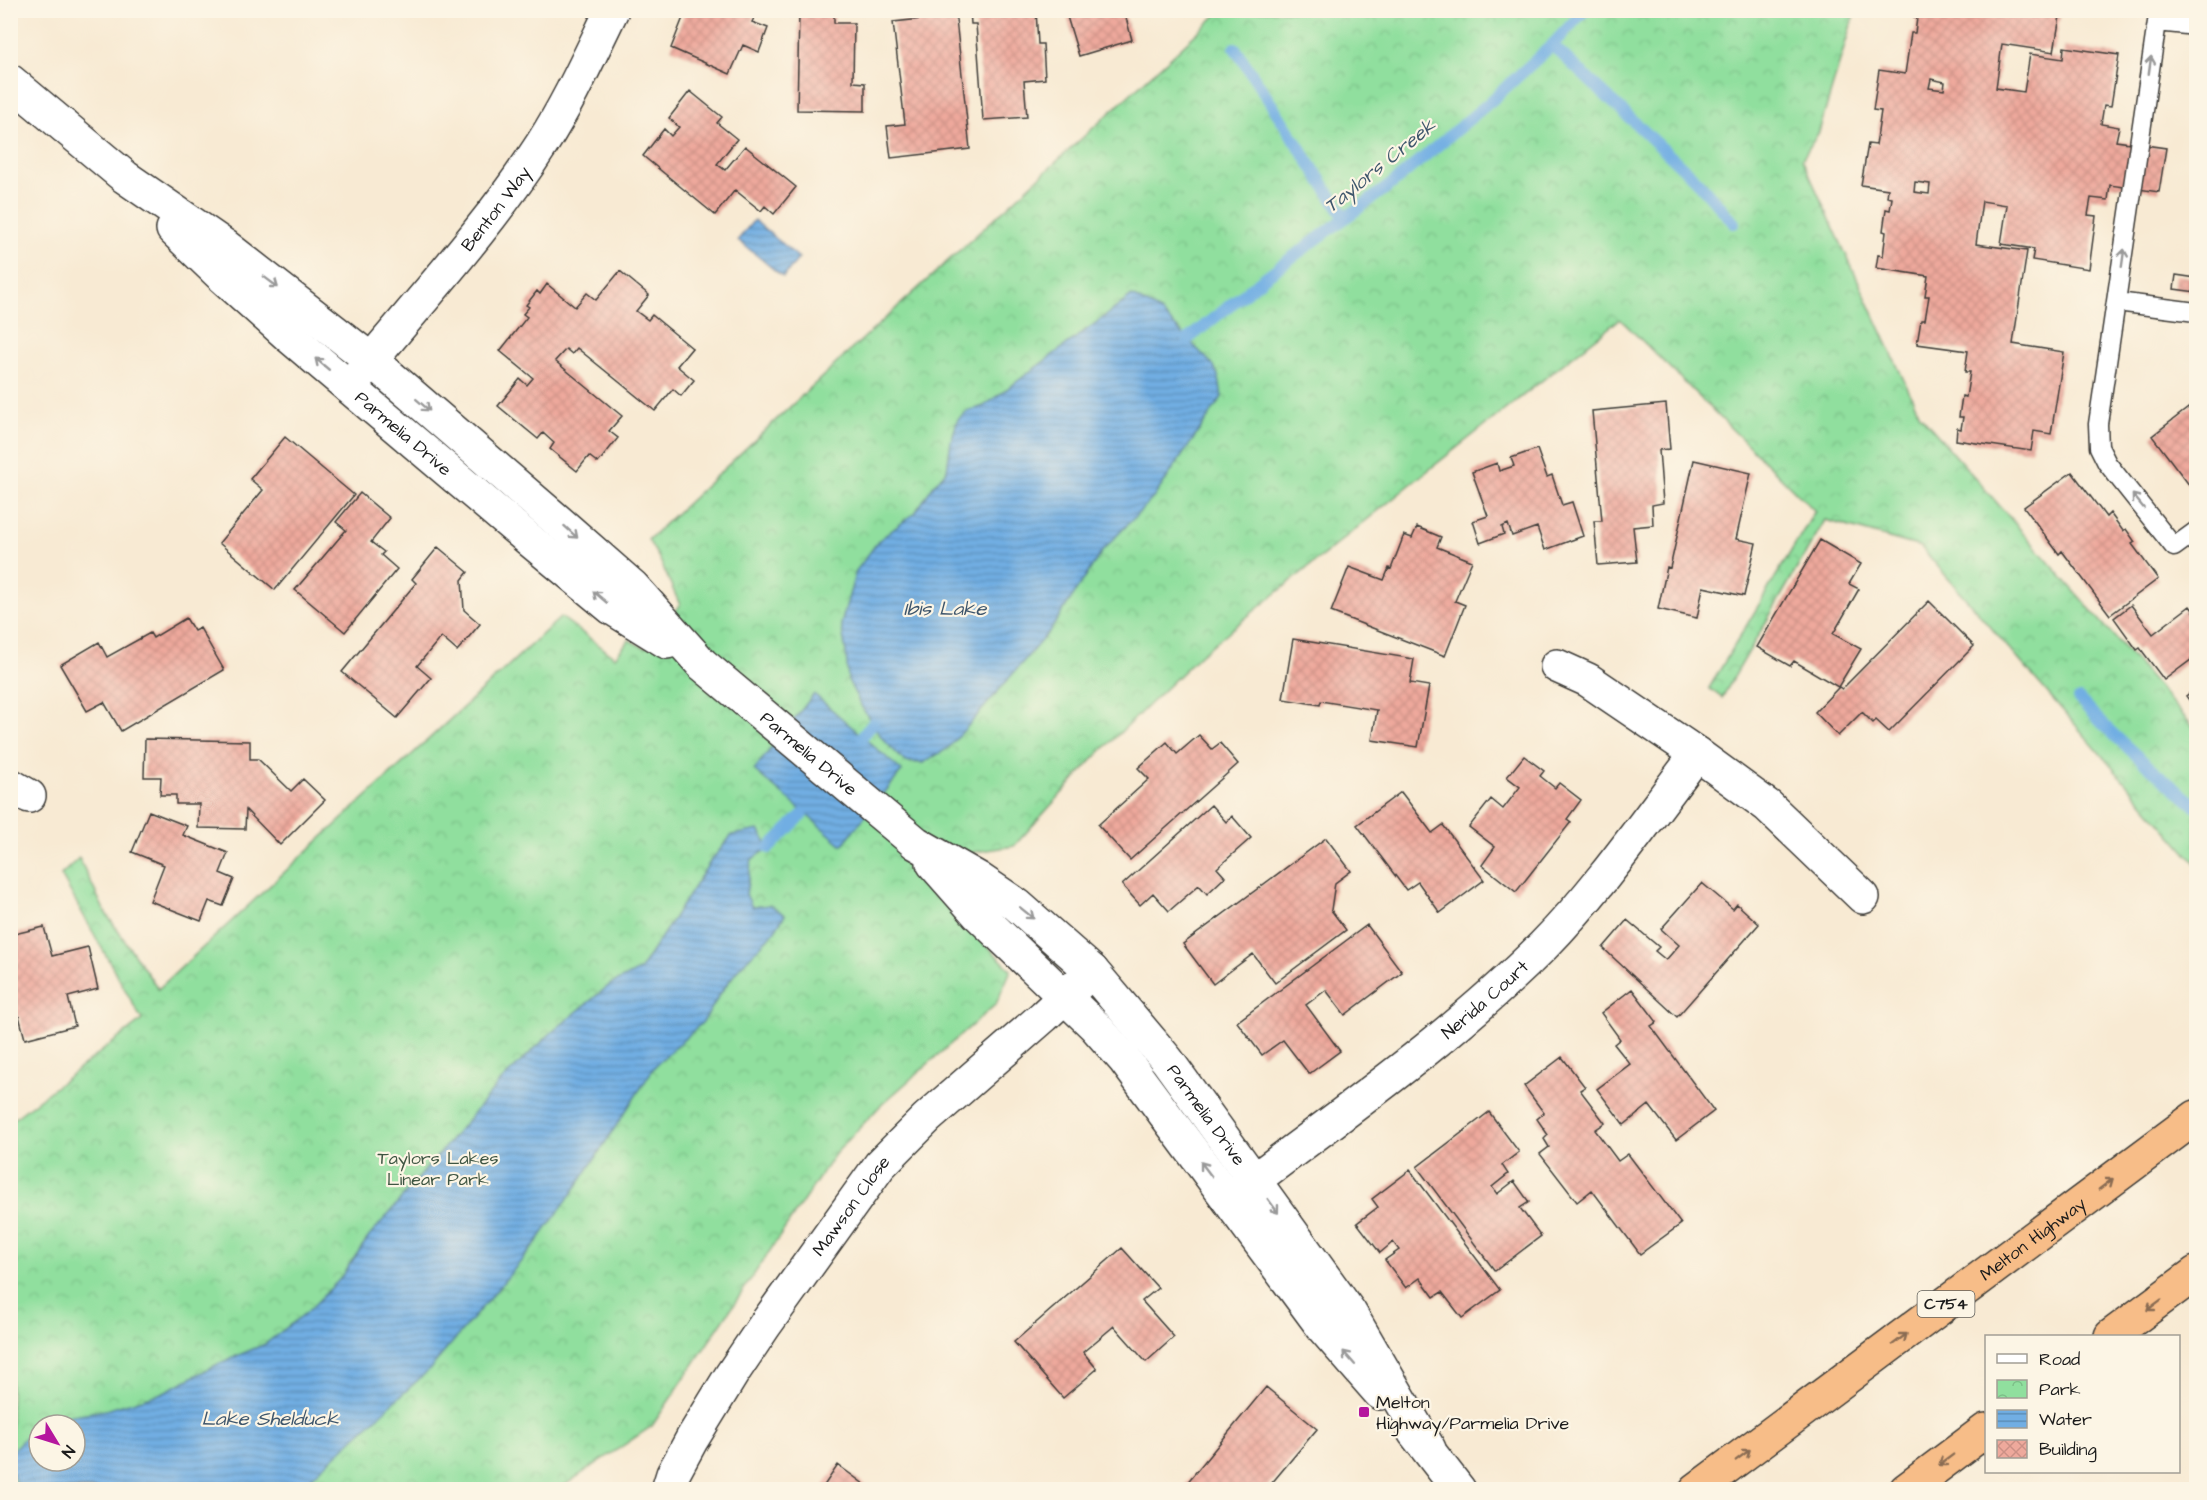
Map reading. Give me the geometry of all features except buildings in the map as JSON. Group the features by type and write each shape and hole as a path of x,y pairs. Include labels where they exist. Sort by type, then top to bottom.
{"highway":[{"name":"Melton Highway","path":"1696,1490 2196,1117"},
{"path":"2112,1335 2196,1273"},
{"path":"1906,1490 1985,1431"}],"street":[{"name":"Benton Way","path":"349,387 502,202 543,143 578,81 612,10"},
{"name":"Parmelia Drive","path":"10,81 125,177 225,246 370,360 633,587 653,624"},
{"name":"Parmelia Drive","path":"125,177 178,234 222,276 349,387 612,608 653,624 971,889 1124,1059 1324,1329 1429,1449 1459,1490"},
{"path":"1557,666 1588,680 1697,754 1768,806 1863,897"},
{"name":"Nerida Court","path":"1228,1200 1401,1071 1503,984 1544,944 1599,881 1697,754"},
{"name":"Parmelia Drive","path":"971,889 1017,905 1042,925 1092,971 1145,1032 1350,1313 1429,1449"},
{"name":"Mawson Close","path":"668,1490 673,1474 726,1383 777,1307 880,1165 927,1118 1092,971"}],"lane":[{"path":"2196,26 2157,22 2098,424 2099,447 2107,463 2174,547 2196,531"},
{"path":"2117,302 2196,312"}],"green space":[{"name":"Taylors Lakes Linear Park","path":"1221,11 1855,11 1819,132 1802,159 1920,415 2196,730 2196,864 1921,547 1825,520 1722,698 1709,688 1815,511 1620,319 1200,655 1094,758 1014,846 974,852 939,893 944,902 1011,970 996,1004 880,1106 835,1154 652,1426 559,1489 11,1490 11,1121 142,1020 61,875 79,858 105,912 158,989 561,617 615,657 629,640 645,648 680,605 659,558 648,540 854,347"}],"water":[{"path":"754,220 799,258 783,277 738,240"},
{"name":"Ibis Lake","path":"1132,296 1160,311 1214,366 1219,378 1222,397 1154,497 1103,550 1051,629 976,717 947,749 923,763 905,762 882,738 848,680 841,624 856,571 879,540 915,513 947,470 951,441 958,419 968,411 984,406"},
{"path":"814,694 902,771 842,845 754,770"},
{"name":"Lake Shelduck","path":"759,830 769,848 752,859 746,894 752,907 770,905 785,915 774,932 739,968 704,1021 655,1066 577,1186 533,1247 430,1369 312,1477 294,1490 19,1489 11,1471 11,1452 27,1435 27,1473 87,1473 86,1413 106,1410 162,1393 220,1363 265,1344 308,1311 339,1280 368,1238 499,1083 552,1032 611,984 640,970 710,862 732,835"}],"waterway":[{"name":"Taylors Creek","path":"1188,339 1264,278 1393,183 1491,101 1552,45 1585,10"},
{"path":"1552,45 1698,182 1734,223"},
{"path":"1235,48 1345,218"},
{"path":"2079,699 2150,768 2196,806"},
{"name":"Taylors Creek","path":"862,737 873,723"},
{"name":"Taylors Creek","path":"769,848 802,815"}],"place":[{"name":"Melton Highway/Parmelia Drive","path":"1364,1412"}]}
